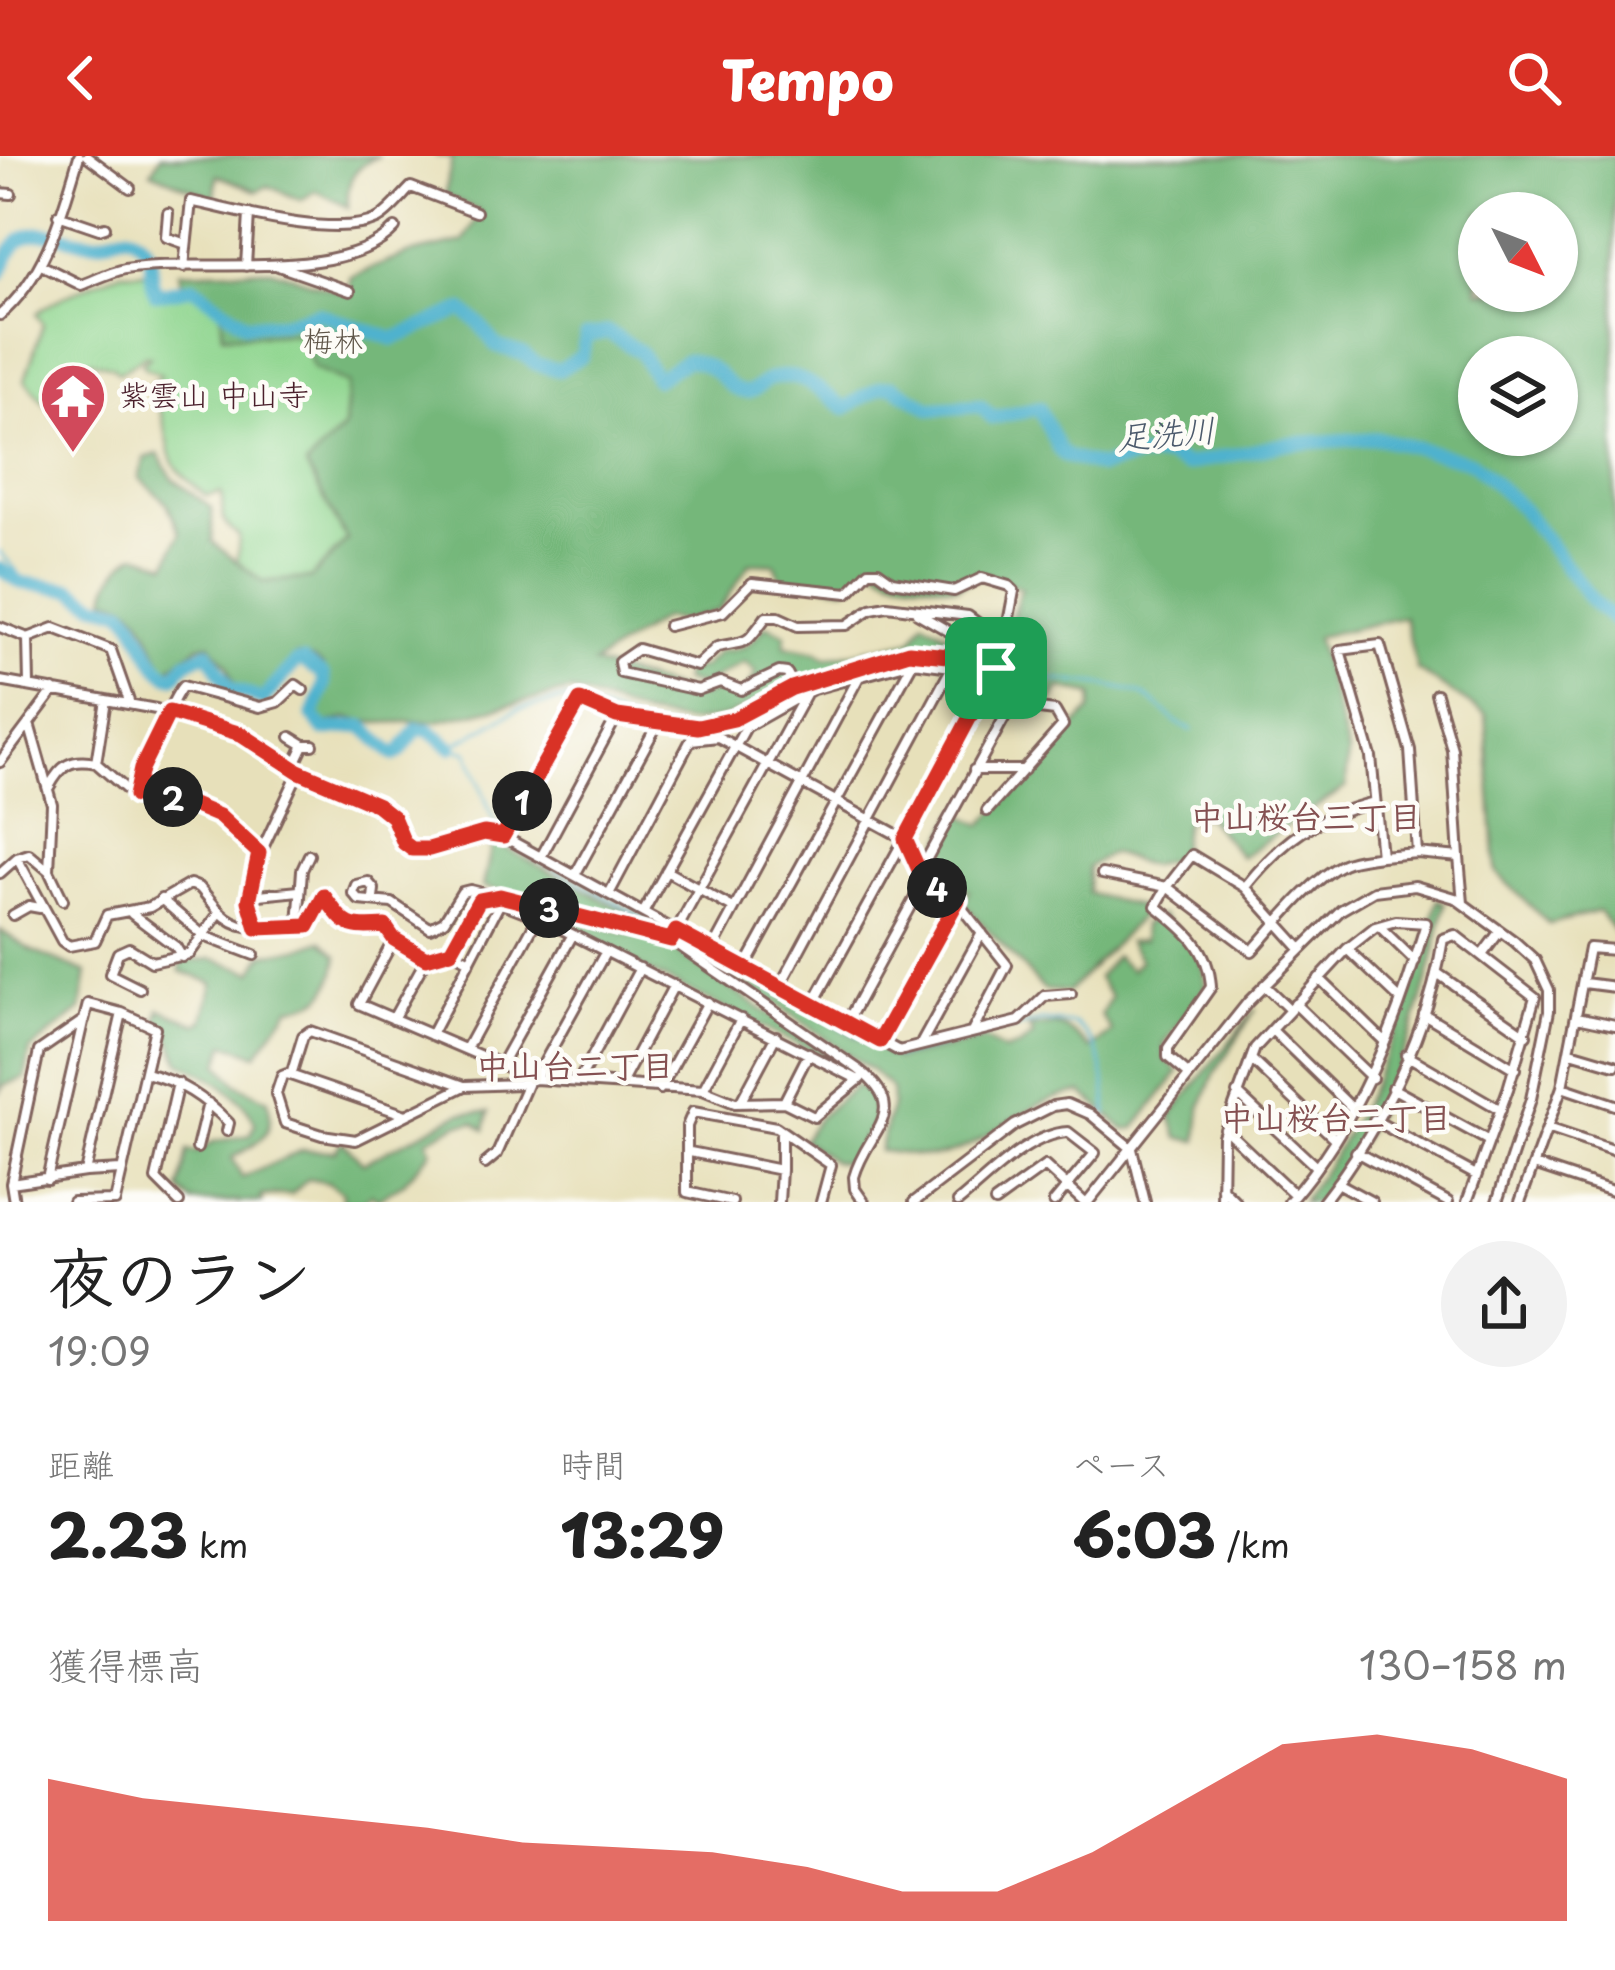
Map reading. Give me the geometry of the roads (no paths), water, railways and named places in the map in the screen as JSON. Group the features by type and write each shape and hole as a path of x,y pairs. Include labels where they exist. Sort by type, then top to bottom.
{"street":[{"path":"0,315 41,266 83,156 130,188"},
{"path":"184,267 191,201 318,224 362,223 382,215 411,187 476,212"},
{"path":"168,213 166,237 186,244"},
{"path":"58,214 99,229 106,227"},
{"path":"246,266 249,214"},
{"path":"41,266 81,285 121,270 277,265 363,250 381,244 395,228"},
{"path":"277,265 350,291"},
{"path":"668,626 723,612 752,584 848,592 869,571 892,581 954,591 982,578 1014,591 1008,623 1002,629 987,630 968,616 880,606 847,625 798,626 770,616 741,646 722,644 697,666 638,649 618,666 621,673 698,690 720,682 741,690 779,672 787,673 794,679 792,688"},
{"path":"813,1004 998,662 972,654 964,640 913,611"},
{"path":"0,627 28,638 54,628 111,650 130,704"},
{"path":"28,638 29,685"},
{"path":"1381,856 1370,757 1340,650 1380,645 1411,750 1417,853"},
{"path":"503,836 580,700 617,716 698,727 734,719 792,688 909,652 957,657 996,668"},
{"path":"643,913 746,727 807,693 913,662 952,667 992,680"},
{"path":"745,967 913,662"},
{"path":"780,986 952,667"},
{"path":"712,950 859,677"},
{"path":"0,681 169,712 241,734 296,770 387,810 412,849 429,849 484,833 503,836 643,913 879,1088 886,1109 855,1172 855,1189 864,1202"},
{"path":"135,796 141,769 172,699 183,686 260,707 278,702 296,685 304,690"},
{"path":"0,762 54,690"},
{"path":"880,1041 961,893 931,873 926,862 1018,692 1040,709 1055,711 1063,725 987,811"},
{"path":"674,936 807,693"},
{"path":"1436,694 1451,749 1463,903"},
{"path":"96,763 106,700"},
{"path":"541,856 617,716"},
{"path":"575,875 658,724"},
{"path":"30,727 49,788 50,871 63,900"},
{"path":"609,894 698,727"},
{"path":"257,928 249,896 259,853 308,745 290,737"},
{"path":"692,740 718,737 905,839 924,881 958,901 1007,965 972,1032"},
{"path":"49,788 64,765 96,763 135,796 174,797 219,816 259,853"},
{"path":"974,770 1026,770"},
{"path":"1245,887 1271,854 1304,829 1332,812 1375,802"},
{"path":"1102,874 1167,887 1252,951 1343,864 1417,853 1459,856"},
{"path":"0,873 29,854 50,871"},
{"path":"298,925 302,870 309,855"},
{"path":"1188,1074 1168,1057 1168,1048 1205,999 1211,987 1210,971 1206,954 1183,927 1156,907 1192,855 1245,887 1301,949"},
{"path":"17,858 41,908 70,946 94,941 111,913 131,913 182,887 196,885 230,922 252,931 311,923 324,896 345,924 352,928 385,926 394,939 426,958"},
{"path":"666,871 733,908"},
{"path":"847,1022 924,881"},
{"path":"995,1202 1045,1166 1086,1202 1264,985 1350,903 1374,891 1427,887 1463,903 1500,931 1535,959 1546,980 1550,1001 1532,1099 1497,1202"},
{"path":"373,899 392,903 430,928 444,921 462,892 470,890 538,917 862,1077"},
{"path":"249,896 299,891"},
{"path":"451,951 479,900 500,896 674,936 712,950 899,1051 1018,1021 1045,996 1071,994"},
{"path":"161,899 204,936 254,955"},
{"path":"431,1035 500,903"},
{"path":"13,915 29,906 41,908"},
{"path":"140,989 110,974 118,953 129,948 152,962 189,954 220,912"},
{"path":"131,913 182,956"},
{"path":"466,1049 538,917"},
{"path":"1222,1202 1225,1130 1251,1060 1271,1030 1347,949 1379,926 1396,921 1426,923 1372,1078 1292,1198 1225,1130"},
{"path":"1379,926 1415,961"},
{"path":"1482,955 1500,931"},
{"path":"921,1044 982,933"},
{"path":"1322,1202 1392,1088 1438,973 1443,939 1455,935 1535,997 1515,1069 1467,1202"},
{"path":"501,1064 572,936"},
{"path":"394,939 359,1004 532,1081"},
{"path":"1523,1201 1562,1087 1589,948 1615,950"},
{"path":"1347,949 1401,1000"},
{"path":"393,1019 426,958 451,951 470,961"},
{"path":"485,1164 497,1154 532,1081 605,953"},
{"path":"579,1082 640,968"},
{"path":"1438,973 1526,1035"},
{"path":"1319,978 1385,1042"},
{"path":"1584,983 1615,987"},
{"path":"620,1084 674,985"},
{"path":"1264,985 1372,1078"},
{"path":"660,1089 708,1002"},
{"path":"47,1179 88,1004 155,1028 116,1202 73,1202"},
{"path":"86,1172 122,1013"},
{"path":"1424,1013 1515,1069"},
{"path":"1577,1017 1615,1025"},
{"path":"703,1090 742,1019"},
{"path":"14,1202 11,1183 39,1051 84,1021"},
{"path":"1271,1030 1354,1110"},
{"path":"291,1076 303,1036 310,1031 466,1087"},
{"path":"740,1102 776,1036"},
{"path":"1570,1052 1615,1065"},
{"path":"784,1102 809,1053"},
{"path":"1406,1055 1501,1109"},
{"path":"1251,1060 1334,1138"},
{"path":"146,1073 178,1083 208,1102 229,1123 227,1131"},
{"path":"406,1115 291,1076 282,1076 276,1094 285,1124 356,1139 466,1087 532,1081 703,1090 740,1102 784,1102 814,1117 862,1077"},
{"path":"178,1083 156,1179 179,1202"},
{"path":"1562,1087 1615,1105"},
{"path":"1392,1088 1489,1141"},
{"path":"1237,1092 1315,1166"},
{"path":"197,1148 208,1102"},
{"path":"914,1202 1003,1133 1053,1106 1067,1104 1083,1110 1132,1149 1145,1202"},
{"path":"732,1202 687,1192 688,1118 693,1112 782,1131 831,1165 821,1202"},
{"path":"1374,1120 1476,1174"},
{"path":"1547,1128 1615,1151"},
{"path":"779,1202 782,1131"},
{"path":"958,1202 972,1198 1024,1150 1062,1132 1074,1134 1095,1153 1054,1202"},
{"path":"690,1152 781,1170"},
{"path":"1356,1152 1448,1202"},
{"path":"1534,1165 1615,1192"},
{"path":"11,1183 122,1170"},
{"path":"1337,1183 1372,1202"},
{"path":"1222,1188 1236,1202"}],"waterway":[{"name":"足洗川","path":"0,273 14,247 29,235 48,233 87,242 129,235 149,253 156,294 194,287 246,324 281,323 318,313 393,339 462,310 496,346 559,370 582,356 586,336 608,332 640,352 656,379 686,360 706,366 743,392 779,377 800,379 845,408 881,387 893,386 931,409 980,406 993,418 1039,408 1065,456 1100,467 1166,456 1186,465 1284,444 1378,438 1472,462 1524,511 1593,602 1615,621"},
{"path":"0,552 17,571"},
{"path":"0,569 22,583 72,589 96,604 123,610 158,667 174,677 187,662 208,652 229,688 263,700 296,662 303,661 323,675 313,716 324,730 363,726 394,755 417,729 429,730 451,747"},
{"path":"976,666 1138,693 1192,730"},
{"path":"452,746 518,709 568,699 642,726 708,732 741,723 800,690"},
{"path":"451,747 468,752 497,830"},
{"path":"501,839 897,1056 1042,1021 1075,1024 1098,1054 1107,1115"}],"place":[{"name":"紫雲山 中山寺","path":"73,455"}],"district":[{"name":"中山桜台三丁目","path":"1306,817"},
{"name":"中山台二丁目","path":"575,1066"},
{"name":"中山桜台二丁目","path":"1336,1118"}],"park label":[{"name":"梅林","path":"333,342"}]}
